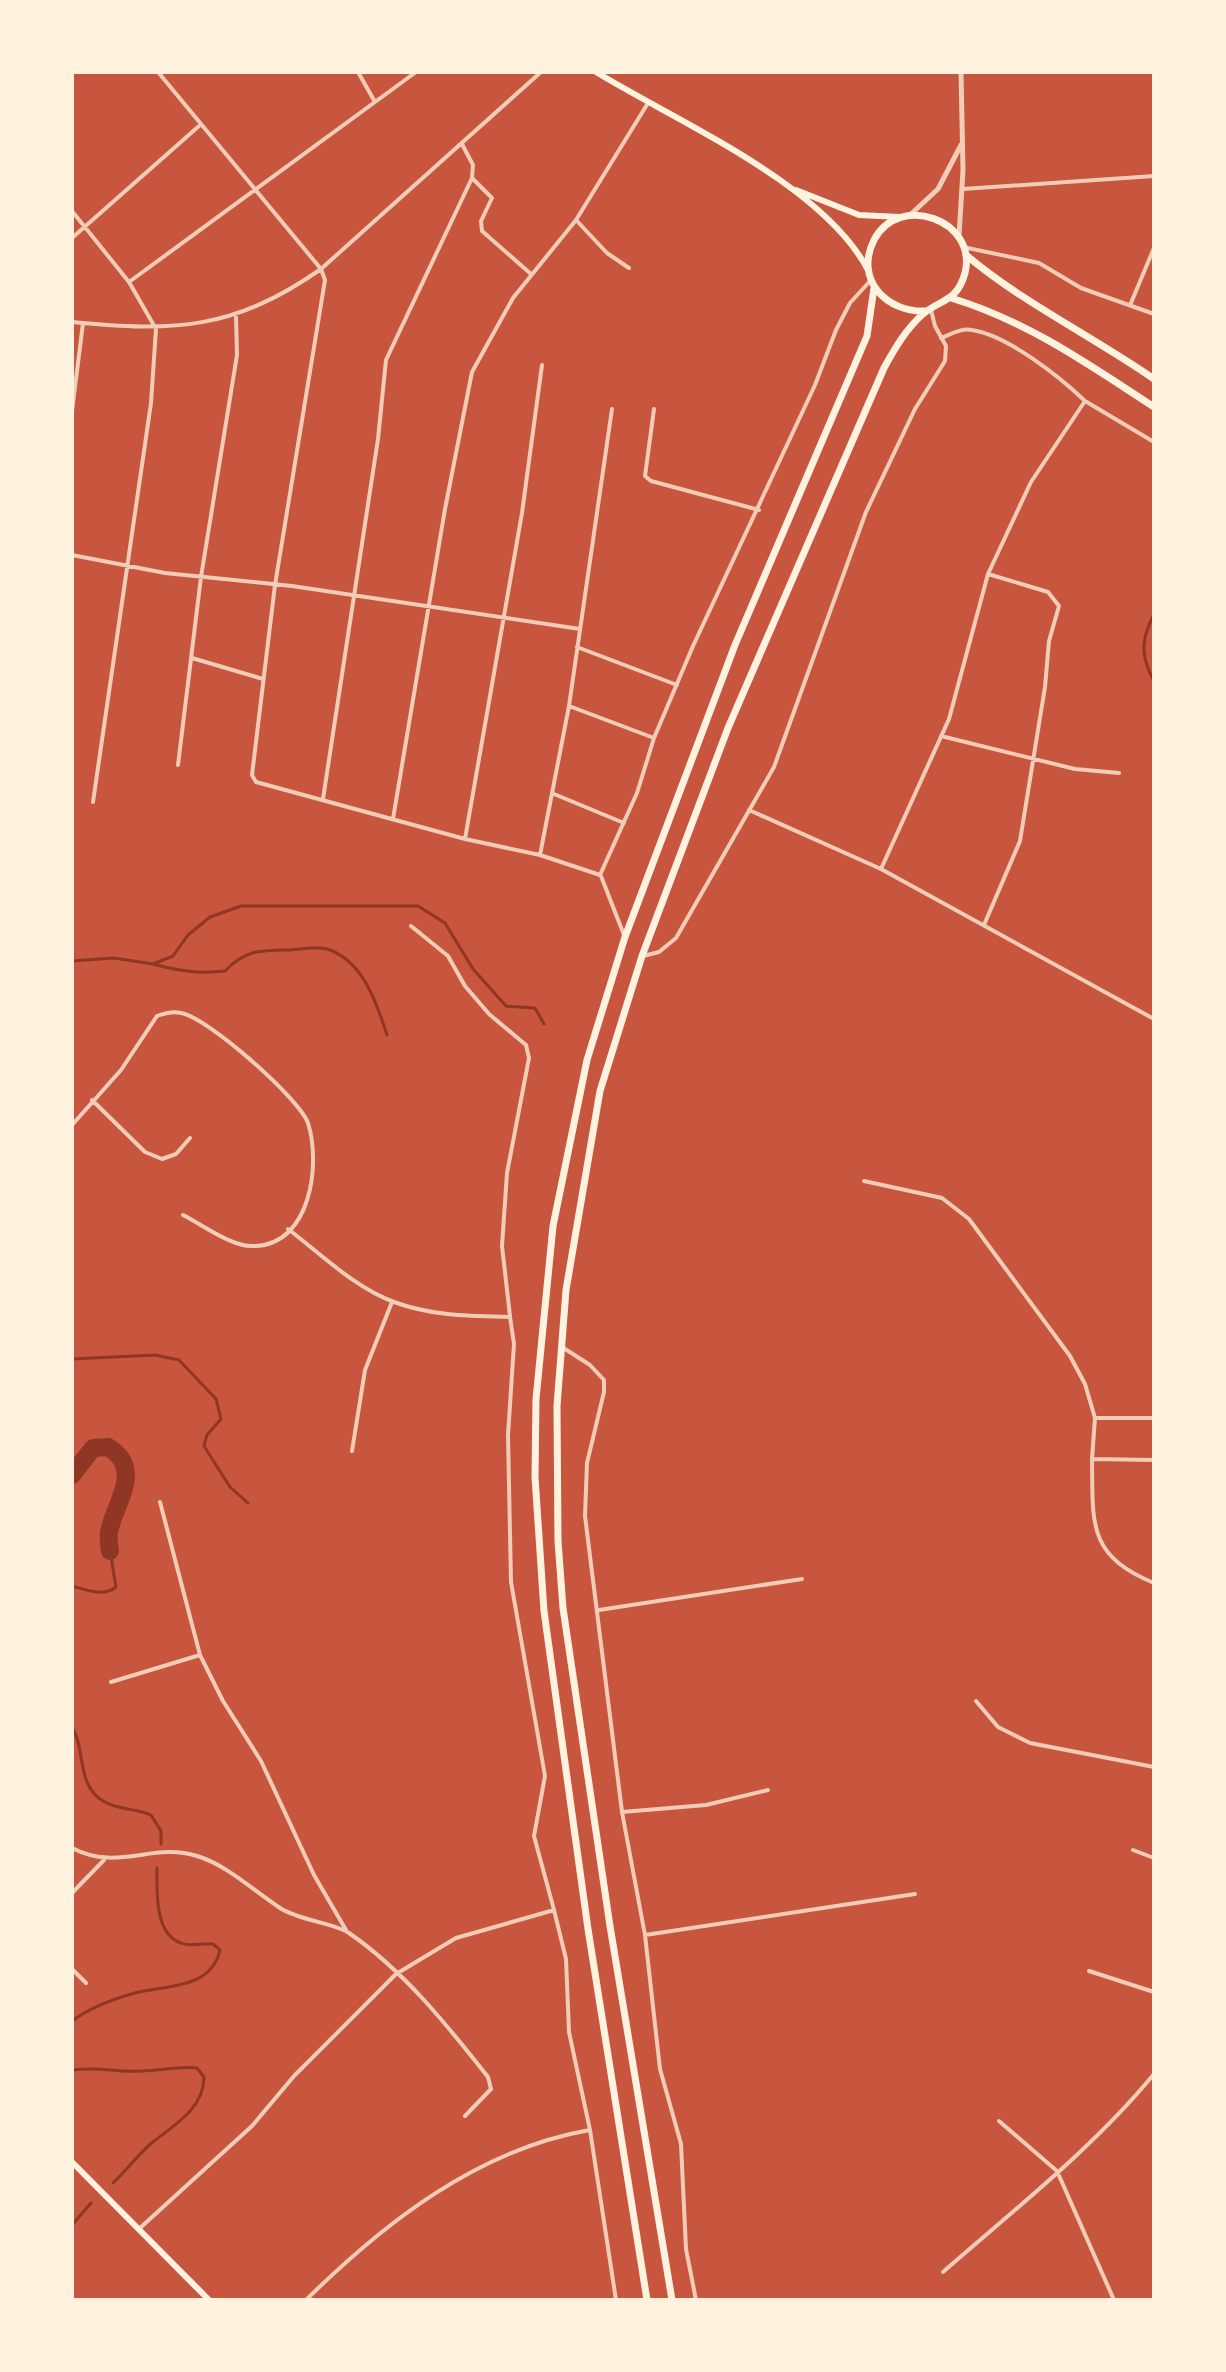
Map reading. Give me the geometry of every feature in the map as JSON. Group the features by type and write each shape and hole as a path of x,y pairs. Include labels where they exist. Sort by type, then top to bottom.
{"main road":[{"path":"596,72 793,189 859,215 910,215 938,219 959,237 964,250 963,278 951,298 928,310 899,342 884,368 728,728 642,956 600,1091 569,1274 557,1406 558,1541 563,1608 608,1911 672,2300"},
{"path":"793,189 838,230 871,280 896,308 928,310"},
{"path":"647,2300 588,1929 544,1611 535,1477 536,1399 556,1210 587,1060 625,937 735,645 867,336 871,280 869,254 875,238 886,225 901,217"},
{"path":"964,250 1004,285 1154,379"},
{"path":"951,298 1038,332 1154,407"},
{"path":"72,2162 209,2300"}],"street":[{"path":"158,72 321,269 324,293 275,585 253,779 465,839 540,855 600,875"},
{"path":"358,72 375,102"},
{"path":"129,282 416,72"},
{"path":"72,322 156,329 236,316 287,293 321,269 541,72"},
{"path":"959,237 963,189 961,72"},
{"path":"393,819 472,372 490,336 531,274 576,220 648,103"},
{"path":"72,238 199,125"},
{"path":"910,215 938,189 963,140"},
{"path":"323,799 386,360 472,178 473,165 462,144"},
{"path":"963,189 1154,176"},
{"path":"472,178 492,198 481,221 482,231 531,274"},
{"path":"72,211 129,282 156,329 151,403 93,802"},
{"path":"576,220 607,253 629,268"},
{"path":"1131,303 1154,248"},
{"path":"964,250 1039,263 1081,288 1107,299 1131,303 1154,314"},
{"path":"625,937 600,875 624,823 654,738 759,510 836,330 850,303 871,280"},
{"path":"642,956 659,952 676,938 780,753 866,512 915,409 948,353 928,310"},
{"path":"178,765 201,577 237,355 236,316"},
{"path":"72,411 83,323"},
{"path":"941,338 969,329 986,335 1049,370 1085,401 1154,442"},
{"path":"465,839 505,617 542,365"},
{"path":"881,869 941,736 988,574 1031,482 1085,401"},
{"path":"540,855 569,706 612,409"},
{"path":"654,409 645,476 651,481 759,510"},
{"path":"72,555 201,577 580,629"},
{"path":"984,925 1020,841 1058,600 1048,592 988,574"},
{"path":"577,647 677,685"},
{"path":"192,658 263,679"},
{"path":"569,706 654,738"},
{"path":"941,736 1097,773 1119,773"},
{"path":"554,794 624,823"},
{"path":"749,810 881,869 1154,1019"},
{"path":"411,926 448,956 465,986 489,1014 526,1045 529,1058 507,1173 502,1246 514,1344 508,1435 511,1582 545,1776 534,1836 566,1959 569,2032 590,2130 616,2300"},
{"path":"72,1125 121,1070 157,1016 182,1013 207,1026 290,1095 307,1120 316,1156 313,1187 288,1229 271,1243 253,1247 183,1215"},
{"path":"92,1100 145,1152 162,1159 176,1154 190,1138"},
{"path":"864,1181 942,1198 969,1219 1070,1356 1085,1384 1095,1418 1093,1515 1105,1550 1122,1570 1154,1583"},
{"path":"288,1229 363,1286 392,1302 455,1315 510,1317"},
{"path":"352,1451 365,1370 392,1302"},
{"path":"562,1347 590,1365 604,1380 586,1479 585,1516 622,1812 645,1935 660,2069 681,2144 686,2249 696,2300"},
{"path":"1095,1418 1154,1418"},
{"path":"1092,1459 1154,1460"},
{"path":"160,1502 200,1655 223,1701 261,1761 314,1875 346,1930 439,2016 492,2084 465,2116"},
{"path":"599,1610 802,1579"},
{"path":"111,1682 200,1655"},
{"path":"976,1701 998,1727 1030,1743 1154,1767"},
{"path":"622,1812 706,1805 768,1790"},
{"path":"72,1848 104,1860 176,1852 199,1856 284,1910 315,1924 346,1930"},
{"path":"1133,1850 1154,1858"},
{"path":"72,1893 104,1860"},
{"path":"645,1935 915,1894"},
{"path":"140,2228 252,2126 294,2076 396,1974 456,1938 554,1910"},
{"path":"72,1969 86,1983"},
{"path":"1089,1971 1154,1992"},
{"path":"943,2272 1057,2171 1154,2074"},
{"path":"999,2121 1057,2171 1114,2300"},
{"path":"306,2300 335,2271 429,2198 469,2172 507,2152 550,2137 590,2130"}],"waterway":[{"path":"1154,614 1144,648 1146,664 1154,681"},
{"path":"72,961 114,958 153,964 173,956 188,935 210,917 241,906 418,906 445,923 473,969 506,1006 535,1008 544,1024"},
{"path":"153,964 189,971 225,971 252,953 314,948 330,950 342,956 360,974 374,998 387,1035"},
{"path":"72,1359 155,1355 179,1360 216,1399 221,1419 207,1435 204,1446 230,1487 248,1503"},
{"path":"72,1475 93,1448 108,1447 119,1456 126,1476 109,1532 110,1551"},
{"path":"72,1586 100,1592 116,1587 110,1551"},
{"path":"72,1727 85,1776 94,1794 108,1804 151,1815 161,1831 161,1844"},
{"path":"72,2021 119,1998 185,1984 197,1979 215,1963 220,1950 213,1944 185,1944 166,1931 159,1910 157,1868"},
{"path":"72,2070 197,2068 204,2077 203,2088 194,2107 113,2183"},
{"path":"72,2225 91,2203"}]}
